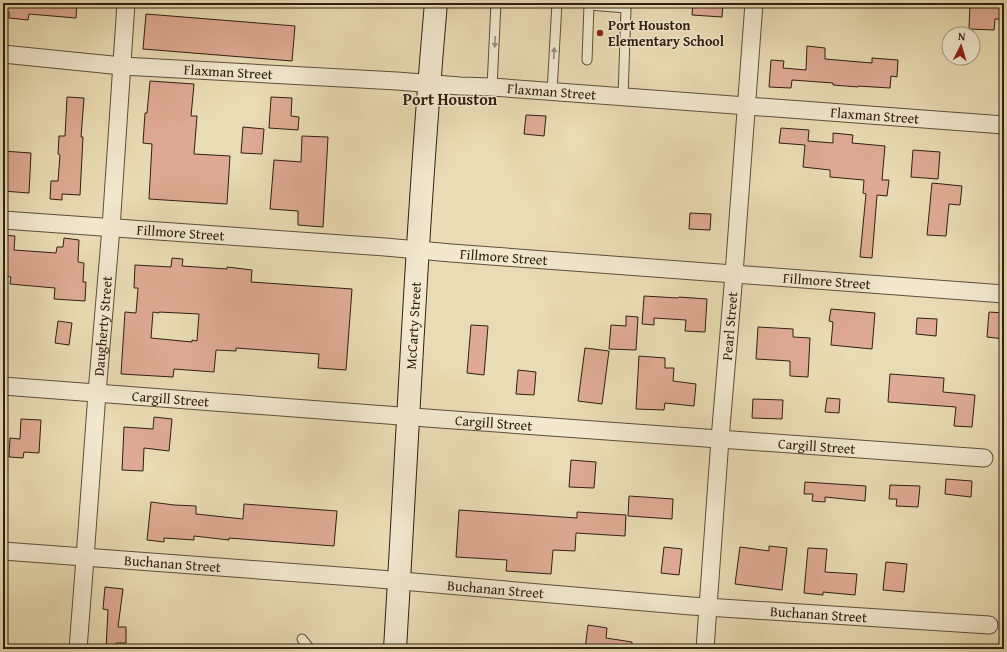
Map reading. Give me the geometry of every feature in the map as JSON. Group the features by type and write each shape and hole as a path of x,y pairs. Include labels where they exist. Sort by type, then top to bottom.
{"main road":[{"name":"McCarty Street","path":"395,649 417,250 436,3"}],"street":[{"name":"Daugherty Street","path":"78,649 111,228 126,3"},
{"name":"Pearl Street","path":"705,649 754,3"},
{"name":"Flaxman Street","path":"3,54 122,66 389,80 1004,125"},
{"name":"Fillmore Street","path":"3,220 377,246 1004,294"},
{"name":"Cargill Street","path":"3,386 408,417 984,458"},
{"name":"Buchanan Street","path":"3,551 399,581 708,607 989,625"}],"lane":[{"path":"492,87 496,3"},
{"path":"552,92 557,3"},
{"path":"587,60 589,5 626,8 623,97"},
{"path":"302,639 310,649"}],"building":[{"path":"3,3 77,3 76,18 29,14 28,20 9,18 9,12 3,11"},
{"path":"693,3 723,3 722,17 692,15"},
{"path":"970,3 1002,3 1001,19 995,19 994,30 981,29 981,26 969,26"},
{"path":"146,14 295,26 292,61 143,49"},
{"path":"807,46 825,48 825,59 872,63 872,58 898,60 897,77 891,76 890,88 833,85 833,83 792,80 791,88 769,87 771,60 784,61 783,68 806,70"},
{"path":"150,81 194,84 191,116 197,116 194,154 230,156 227,204 149,199 152,144 143,143 145,113 147,113"},
{"path":"67,97 84,98 81,137 83,137 80,195 62,194 62,200 50,199 51,181 58,181 60,155 58,154 59,136 65,136"},
{"path":"271,97 292,98 291,116 299,117 298,130 269,128"},
{"path":"526,115 546,116 544,136 524,134"},
{"path":"243,127 264,129 262,154 241,153"},
{"path":"781,128 809,130 808,141 833,143 833,133 853,135 852,143 885,146 882,180 889,180 887,196 877,195 872,258 860,257 866,194 863,193 864,180 830,177 830,170 803,167 805,145 779,143"},
{"path":"302,136 328,137 323,227 298,225 298,211 270,209 274,160 301,162"},
{"path":"913,150 940,152 938,179 911,177"},
{"path":"3,151 31,153 29,193 3,191"},
{"path":"932,183 962,186 960,205 949,204 946,236 927,235"},
{"path":"690,213 711,214 710,230 689,229"},
{"path":"3,235 15,236 14,250 56,253 57,247 63,247 64,238 79,240 78,262 84,263 83,282 86,282 85,301 54,299 55,288 10,284 11,277 3,276"},
{"path":"172,258 183,259 182,266 227,269 227,267 252,270 251,282 352,289 346,370 318,368 319,354 236,348 236,351 216,350 214,372 174,369 173,377 121,374 125,312 136,313 138,288 134,288 135,265 171,267","holes":["153,312 199,314 197,341 192,340 192,342 151,338"]},
{"path":"644,296 707,299 705,332 685,331 686,320 654,318 654,325 642,324"},
{"path":"831,309 875,313 872,349 831,345 833,322 829,321"},
{"path":"989,312 1004,313 1004,339 987,337"},
{"path":"626,316 638,317 636,350 609,349 611,325 626,326"},
{"path":"917,318 937,319 936,336 916,334"},
{"path":"58,321 72,323 69,345 55,343"},
{"path":"471,325 488,326 484,375 467,373"},
{"path":"758,327 793,329 793,337 810,338 808,377 790,376 790,361 756,359"},
{"path":"585,348 609,351 602,404 578,401"},
{"path":"639,356 665,358 665,368 674,368 673,381 696,384 694,406 665,403 664,410 636,409"},
{"path":"518,370 536,372 534,395 516,394"},
{"path":"890,374 944,378 943,392 975,395 972,427 954,426 956,407 888,402"},
{"path":"827,398 840,399 839,413 825,412"},
{"path":"753,399 783,400 782,419 752,418"},
{"path":"154,417 172,419 169,451 144,448 143,471 122,470 124,427 153,429"},
{"path":"21,419 41,420 39,453 24,452 23,458 9,457 10,438 20,439"},
{"path":"571,460 596,462 594,488 569,487"},
{"path":"946,479 972,481 971,497 945,494"},
{"path":"805,482 866,486 865,501 825,497 825,502 812,501 813,494 804,494"},
{"path":"890,485 920,486 918,507 896,506 897,499 889,499"},
{"path":"629,496 673,499 672,519 628,516"},
{"path":"151,502 196,506 196,514 243,519 244,504 337,511 334,546 229,538 229,540 194,536 194,540 164,538 164,542 147,540"},
{"path":"459,510 577,518 577,512 626,515 625,536 576,533 575,551 553,550 551,574 506,571 507,560 456,557"},
{"path":"769,546 787,548 782,590 735,584 740,547 769,551"},
{"path":"664,547 682,549 679,575 661,573"},
{"path":"808,548 827,549 825,572 857,574 855,595 823,592 823,595 804,593"},
{"path":"886,562 907,564 904,592 883,590"},
{"path":"105,587 123,589 118,627 126,627 126,643 116,643 115,649 106,649 108,610 103,609"},
{"path":"588,625 607,628 606,638 632,642 632,649 585,649"}],"place":[{"name":"Port Houston Elementary School","path":"600,33"}],"district":[{"name":"Port Houston","path":"450,99"}]}
